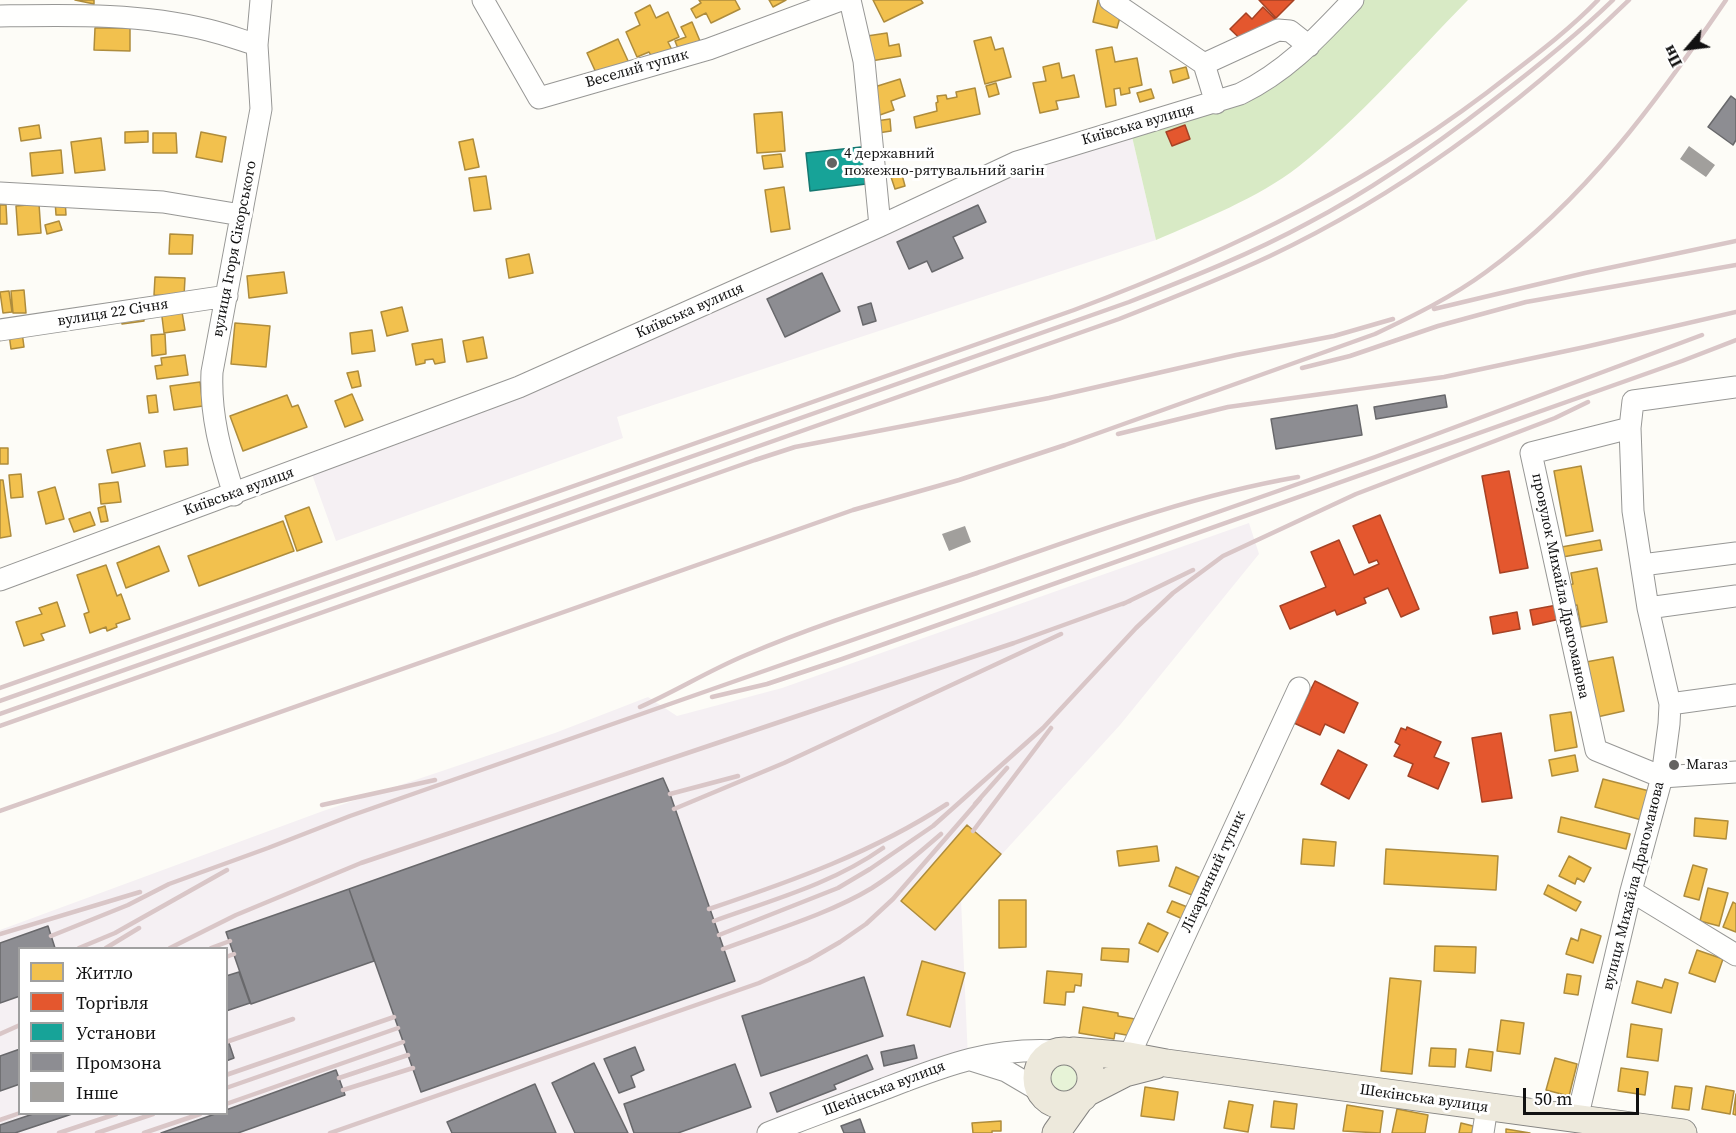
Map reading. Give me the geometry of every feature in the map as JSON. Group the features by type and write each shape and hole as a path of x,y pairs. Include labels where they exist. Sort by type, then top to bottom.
{"main road":[{"name":"Шекінська вулиця","path":"1065,1051 1129,1056 1485,1120 1577,1119 1683,1133"},
{"path":"1045,1133 1038,1070 1046,1058 1065,1051 1085,1059 1092,1071 1091,1086 1056,1133"},
{"name":"Шекінська вулиця","path":"1083,1097 1125,1073 1166,1064"},
{"path":"1042,1094 1050,1101 1064,1106 1083,1097"}],"street":[{"name":"вулиця Ігоря Сікорського","path":"234,495 217,441 211,393 212,372 261,109 257,45 261,0"},
{"name":"Веселий тупик","path":"483,0 538,98 709,49 841,0"},
{"path":"850,0 864,61 880,226"},
{"path":"1110,0 1204,64 1216,103"},
{"name":"Київська вулиця","path":"0,580 234,495 519,387 1025,159 1240,94 1264,82 1287,66 1353,0"},
{"path":"0,16 95,15 142,19 207,29 257,45"},
{"path":"1204,64 1278,30 1290,31 1309,46"},
{"path":"0,193 163,202 241,215"},
{"name":"вулиця 22 Січня","path":"0,330 227,296"},
{"name":"вулиця Михайла Драгоманова","path":"1577,1119 1631,891 1662,777 1670,724 1670,704 1648,608 1633,511 1630,428 1633,401 1736,387"},
{"name":"провулок Михайла Драгоманова","path":"1630,428 1531,453 1596,750 1662,777"},
{"path":"1642,565 1736,553"},
{"path":"1648,608 1736,596"},
{"name":"Лікарняний тупик","path":"1129,1056 1299,688"},
{"path":"1670,704 1736,695"},
{"path":"1662,777 1736,772"},
{"path":"1631,891 1736,956"},
{"name":"Шекінська вулиця","path":"768,1133 968,1059 1013,1051 1065,1051"},
{"path":"968,1059 1006,1071 1042,1094"}],"shaded area":[{"path":"1130,128 1156,240 617,417 623,438 336,541 309,466 880,226"},
{"path":"1249,523 1259,554 1120,725 961,899 968,1059 768,1133 0,1133 0,930 323,811 555,733 648,697 677,716 782,688"}],"green space":[{"path":"1353,0 1468,0 1364,108 1298,167 1248,198 1156,240 1130,128 1240,94"},
{"path":"1064,1059 1077,1065 1083,1078 1077,1091 1064,1097 1051,1091 1045,1078 1051,1065"}],"building: Житло":[{"path":"75,0 94,0 94,4"},
{"path":"699,0 735,0 740,9 711,23 706,13 696,18 691,9 701,3"},
{"path":"769,0 786,0 773,7"},
{"path":"873,0 921,0 923,3 884,22"},
{"path":"1098,0 1104,0 1122,10 1117,28 1093,22"},
{"path":"650,5 656,18 668,12 679,37 668,42 672,50 653,59 649,52 637,57 626,32 640,25 635,13"},
{"path":"692,22 700,41 679,51 675,41 686,37 681,27"},
{"path":"95,28 130,28 130,51 94,50"},
{"path":"887,33 889,46 899,44 901,56 871,61 867,36"},
{"path":"991,37 995,50 1003,48 1011,77 985,84 974,41"},
{"path":"618,39 629,63 598,77 587,53"},
{"path":"1112,47 1115,62 1137,58 1142,85 1129,88 1130,93 1121,95 1120,88 1114,89 1116,105 1106,107 1096,50"},
{"path":"1059,63 1062,78 1074,75 1079,97 1056,101 1058,109 1040,113 1033,83 1046,81 1043,67"},
{"path":"1186,67 1189,78 1173,83 1170,71"},
{"path":"900,79 905,96 891,101 894,110 877,116 868,89"},
{"path":"996,83 999,94 989,97 986,86"},
{"path":"975,88 980,114 916,128 914,117 937,111 937,96 946,95 947,99 957,97 956,92"},
{"path":"1151,89 1154,98 1140,102 1137,93"},
{"path":"782,112 785,151 757,153 754,114"},
{"path":"890,119 891,131 878,133 876,121"},
{"path":"39,125 41,138 21,141 19,128"},
{"path":"148,131 148,142 125,143 125,132"},
{"path":"201,132 226,137 222,162 196,157"},
{"path":"153,133 176,133 177,153 153,153"},
{"path":"101,138 105,170 75,173 71,142"},
{"path":"473,139 479,167 465,170 459,142"},
{"path":"61,150 63,173 32,176 30,153"},
{"path":"781,154 783,167 764,169 762,156"},
{"path":"901,171 905,186 895,189 890,174"},
{"path":"486,176 491,209 474,211 469,178"},
{"path":"784,187 790,229 771,232 765,190"},
{"path":"65,199 66,215 56,215 55,200"},
{"path":"39,204 41,233 18,235 16,206"},
{"path":"0,205 6,205 7,224 0,224"},
{"path":"59,221 62,230 47,234 45,225"},
{"path":"170,234 193,235 192,254 169,254"},
{"path":"529,254 533,273 509,278 506,259"},
{"path":"284,272 287,293 249,298 247,276"},
{"path":"155,277 185,278 184,296 154,295"},
{"path":"24,290 26,313 13,313 11,291"},
{"path":"9,291 12,312 3,313 0,292"},
{"path":"181,306 185,330 164,333 161,309"},
{"path":"402,307 408,331 387,336 381,312"},
{"path":"143,312 144,321 122,324 121,315"},
{"path":"235,323 270,326 266,367 231,364"},
{"path":"372,330 375,351 352,354 350,333"},
{"path":"22,332 24,347 11,349 9,334"},
{"path":"165,334 166,354 152,356 151,335"},
{"path":"483,337 487,358 467,362 463,341"},
{"path":"442,339 445,362 435,364 433,359 416,365 412,344"},
{"path":"185,355 188,375 157,379 155,366 162,365 161,358"},
{"path":"358,371 361,386 352,388 347,373"},
{"path":"200,382 203,406 174,410 170,386"},
{"path":"352,394 363,420 345,427 335,401"},
{"path":"156,395 158,412 149,413 147,396"},
{"path":"287,395 292,407 298,405 307,427 243,451 230,416"},
{"path":"140,443 145,466 112,473 107,450"},
{"path":"0,448 8,448 8,464 0,464"},
{"path":"187,448 188,465 166,467 164,451"},
{"path":"1581,466 1593,531 1566,536 1554,471"},
{"path":"21,474 23,497 11,498 9,475"},
{"path":"0,480 3,480 11,536 0,538"},
{"path":"118,482 121,502 101,504 99,484"},
{"path":"55,487 64,519 46,524 38,492"},
{"path":"105,506 108,521 101,522 98,508"},
{"path":"309,507 322,542 297,551 285,516"},
{"path":"90,512 95,525 74,532 69,519"},
{"path":"283,521 294,551 199,586 188,556"},
{"path":"1600,540 1602,550 1557,558 1556,548"},
{"path":"159,546 169,571 126,588 117,563"},
{"path":"106,565 117,596 121,594 130,619 116,624 117,627 107,631 106,627 90,633 84,614 89,612 77,575"},
{"path":"1597,568 1607,622 1581,627 1577,605 1569,606 1565,586 1573,584 1571,573"},
{"path":"57,602 65,626 41,634 44,640 24,646 16,622 42,614 39,608"},
{"path":"1613,657 1624,711 1597,717 1586,662"},
{"path":"1571,712 1577,747 1555,751 1550,715"},
{"path":"1575,755 1578,771 1552,776 1549,760"},
{"path":"1603,779 1653,792 1645,821 1595,807"},
{"path":"1561,817 1630,834 1626,849 1558,832"},
{"path":"1695,818 1728,821 1726,839 1694,836"},
{"path":"967,825 1001,854 935,930 901,901"},
{"path":"1303,839 1336,842 1334,866 1301,864"},
{"path":"1157,846 1159,861 1119,866 1117,851"},
{"path":"1386,849 1498,856 1496,890 1384,884"},
{"path":"1569,856 1591,868 1584,882 1577,878 1575,884 1559,876"},
{"path":"1693,865 1707,869 1699,900 1684,896"},
{"path":"1176,867 1199,877 1192,895 1169,886"},
{"path":"1548,885 1581,902 1576,911 1544,894"},
{"path":"1708,888 1728,893 1719,926 1700,921"},
{"path":"999,900 1026,900 1026,947 999,948"},
{"path":"1172,901 1190,908 1185,920 1167,912"},
{"path":"1733,902 1736,904 1736,932 1723,927"},
{"path":"1148,923 1168,933 1158,952 1139,943"},
{"path":"1581,929 1601,936 1593,963 1566,954 1571,938 1578,941"},
{"path":"1435,946 1476,947 1475,973 1434,971"},
{"path":"1102,948 1129,949 1128,962 1101,960"},
{"path":"1697,950 1723,959 1715,982 1689,973"},
{"path":"922,961 965,973 950,1027 907,1015"},
{"path":"1047,971 1082,974 1081,986 1075,985 1074,992 1066,992 1065,1005 1044,1003"},
{"path":"1567,974 1581,976 1578,995 1564,993"},
{"path":"1390,978 1421,981 1412,1074 1381,1071"},
{"path":"1665,979 1678,983 1671,1013 1632,1003 1637,981 1662,988"},
{"path":"1083,1007 1118,1013 1118,1016 1135,1019 1132,1036 1115,1033 1114,1039 1079,1033"},
{"path":"1501,1020 1524,1023 1520,1054 1497,1051"},
{"path":"1631,1024 1662,1029 1658,1061 1627,1057"},
{"path":"1431,1048 1456,1049 1455,1067 1429,1066"},
{"path":"1469,1049 1493,1052 1491,1071 1466,1067"},
{"path":"1555,1058 1577,1064 1569,1096 1546,1090"},
{"path":"1621,1068 1648,1072 1645,1095 1618,1091"},
{"path":"1675,1086 1692,1088 1689,1110 1672,1108"},
{"path":"1706,1086 1734,1091 1730,1114 1702,1109"},
{"path":"1145,1087 1178,1092 1174,1120 1141,1116"},
{"path":"1736,1094 1736,1115 1733,1114"},
{"path":"1229,1101 1253,1105 1248,1132 1224,1128"},
{"path":"1274,1101 1297,1104 1294,1129 1271,1127"},
{"path":"1347,1105 1383,1111 1380,1133 1343,1131"},
{"path":"1397,1109 1428,1115 1425,1133 1392,1133"},
{"path":"1001,1121 1001,1131 973,1133 972,1123"},
{"path":"1461,1123 1473,1126 1472,1133 1459,1133"},
{"path":"1506,1129 1530,1133 1506,1133"}],"building: Торгівля":[{"path":"1259,0 1294,0 1276,18"},
{"path":"1263,7 1275,19 1265,29 1254,52 1230,29 1246,13 1252,19"},
{"path":"1185,125 1190,139 1172,146 1166,132"},
{"path":"1509,471 1528,568 1500,573 1482,476"},
{"path":"1380,515 1419,609 1401,617 1388,588 1364,598 1366,603 1337,615 1335,610 1290,629 1280,606 1326,587 1311,552 1339,540 1354,575 1379,564 1377,560 1369,563 1353,526"},
{"path":"1557,605 1560,619 1533,625 1530,610"},
{"path":"1517,612 1520,629 1493,634 1490,617"},
{"path":"1315,681 1358,703 1344,733 1325,724 1320,735 1294,723"},
{"path":"1407,727 1441,742 1434,757 1449,763 1438,789 1408,776 1413,764 1394,756 1400,745 1395,742 1401,728 1406,730"},
{"path":"1501,733 1512,798 1482,802 1472,738"},
{"path":"1338,750 1367,765 1349,799 1321,784"}],"building: Установи":[{"path":"861,147 863,159 869,159 866,184 810,191 806,153"}],"building: Промзона":[{"path":"1731,96 1736,100 1736,140 1733,145 1708,127"},
{"path":"978,205 986,222 953,237 963,258 932,272 927,261 909,269 897,242"},
{"path":"822,273 840,311 785,337 767,299"},
{"path":"871,303 876,321 863,325 858,307"},
{"path":"1445,395 1447,407 1376,419 1374,407"},
{"path":"1357,405 1362,435 1276,449 1271,419"},
{"path":"663,778 735,981 421,1092 349,889"},
{"path":"349,889 374,961 251,1004 226,932"},
{"path":"48,926 55,947 18,947 18,997 0,1003 0,943"},
{"path":"239,972 250,1003 228,1010 228,975"},
{"path":"864,977 883,1036 761,1076 742,1016"},
{"path":"228,1043 234,1058 228,1060"},
{"path":"914,1045 917,1058 884,1066 881,1052"},
{"path":"635,1047 644,1070 631,1076 635,1087 619,1093 604,1059"},
{"path":"18,1050 18,1085 0,1091 0,1056"},
{"path":"867,1055 873,1069 834,1085 836,1089 777,1112 770,1093"},
{"path":"594,1063 628,1133 575,1133 552,1083"},
{"path":"735,1064 751,1107 678,1133 634,1133 624,1104"},
{"path":"336,1070 345,1095 238,1133 161,1133 212,1115 228,1115 228,1109"},
{"path":"535,1084 556,1133 452,1133 447,1122"},
{"path":"30,1115 69,1115 15,1133 0,1133 0,1125"},
{"path":"860,1119 865,1133 844,1133 841,1126"}],"building: Інше":[{"path":"1689,146 1715,165 1706,177 1680,159"},
{"path":"965,526 971,542 949,551 942,534"}],"railway":[{"path":"0,688 1074,310 1191,263 1302,210 1408,148 1534,57 1598,0"},
{"path":"0,701 1129,302 1220,265 1308,223 1402,167 1522,78 1613,0"},
{"path":"0,714 1119,319 1233,273 1319,231 1367,204 1460,143 1547,74 1629,0"},
{"path":"0,811 853,510 959,480 1065,445 1375,334 1460,290 1522,244 1556,213 1588,181 1646,111 1726,0"},
{"path":"1434,309 1585,273 1736,241"},
{"path":"1302,368 1350,356 1438,326 1526,302 1736,265"},
{"path":"1118,434 1228,407 1444,377 1736,312"},
{"path":"0,726 795,447 1049,398 1236,355 1334,336 1393,319"},
{"path":"51,936 128,905 169,884 350,816 1375,457 1702,335"},
{"path":"712,697 767,684 842,659 1736,340"},
{"path":"719,935 838,888 933,826 1043,728 1136,628 1173,593 1223,556 1356,494 1555,418 1588,402"},
{"path":"640,707 733,661 832,622 1136,518 1216,495 1298,477"},
{"path":"1123,604 1193,570"},
{"path":"172,947 236,915 361,863 1014,643 1130,601"},
{"path":"674,809 784,763 1061,634"},
{"path":"973,831 1051,728"},
{"path":"975,804 1007,768"},
{"path":"670,794 738,776"},
{"path":"322,805 435,780"},
{"path":"330,1133 759,983 809,960 866,924 893,899 980,799"},
{"path":"709,909 771,888 862,851 947,804"},
{"path":"723,949 799,921 855,897 890,875 941,834"},
{"path":"714,921 780,898 843,872 883,848"},
{"path":"81,947 115,933 227,870"},
{"path":"0,934 140,892"},
{"path":"108,947 139,928"},
{"path":"214,947 230,941"},
{"path":"228,956 234,954"},
{"path":"228,1074 394,1017"},
{"path":"228,1041 293,1019"},
{"path":"0,1034 18,1026"},
{"path":"228,1087 398,1028"},
{"path":"228,1103 403,1042"},
{"path":"339,1078 408,1055"},
{"path":"343,1090 413,1068"},
{"path":"0,1120 18,1114"},
{"path":"59,1133 113,1115"},
{"path":"97,1133 150,1115"},
{"path":"144,1133 197,1115"}],"place":[{"name":"4 державний пожежно-рятувальний загін","path":"832,163"},
{"name":"Магаз","path":"1674,765"}]}
